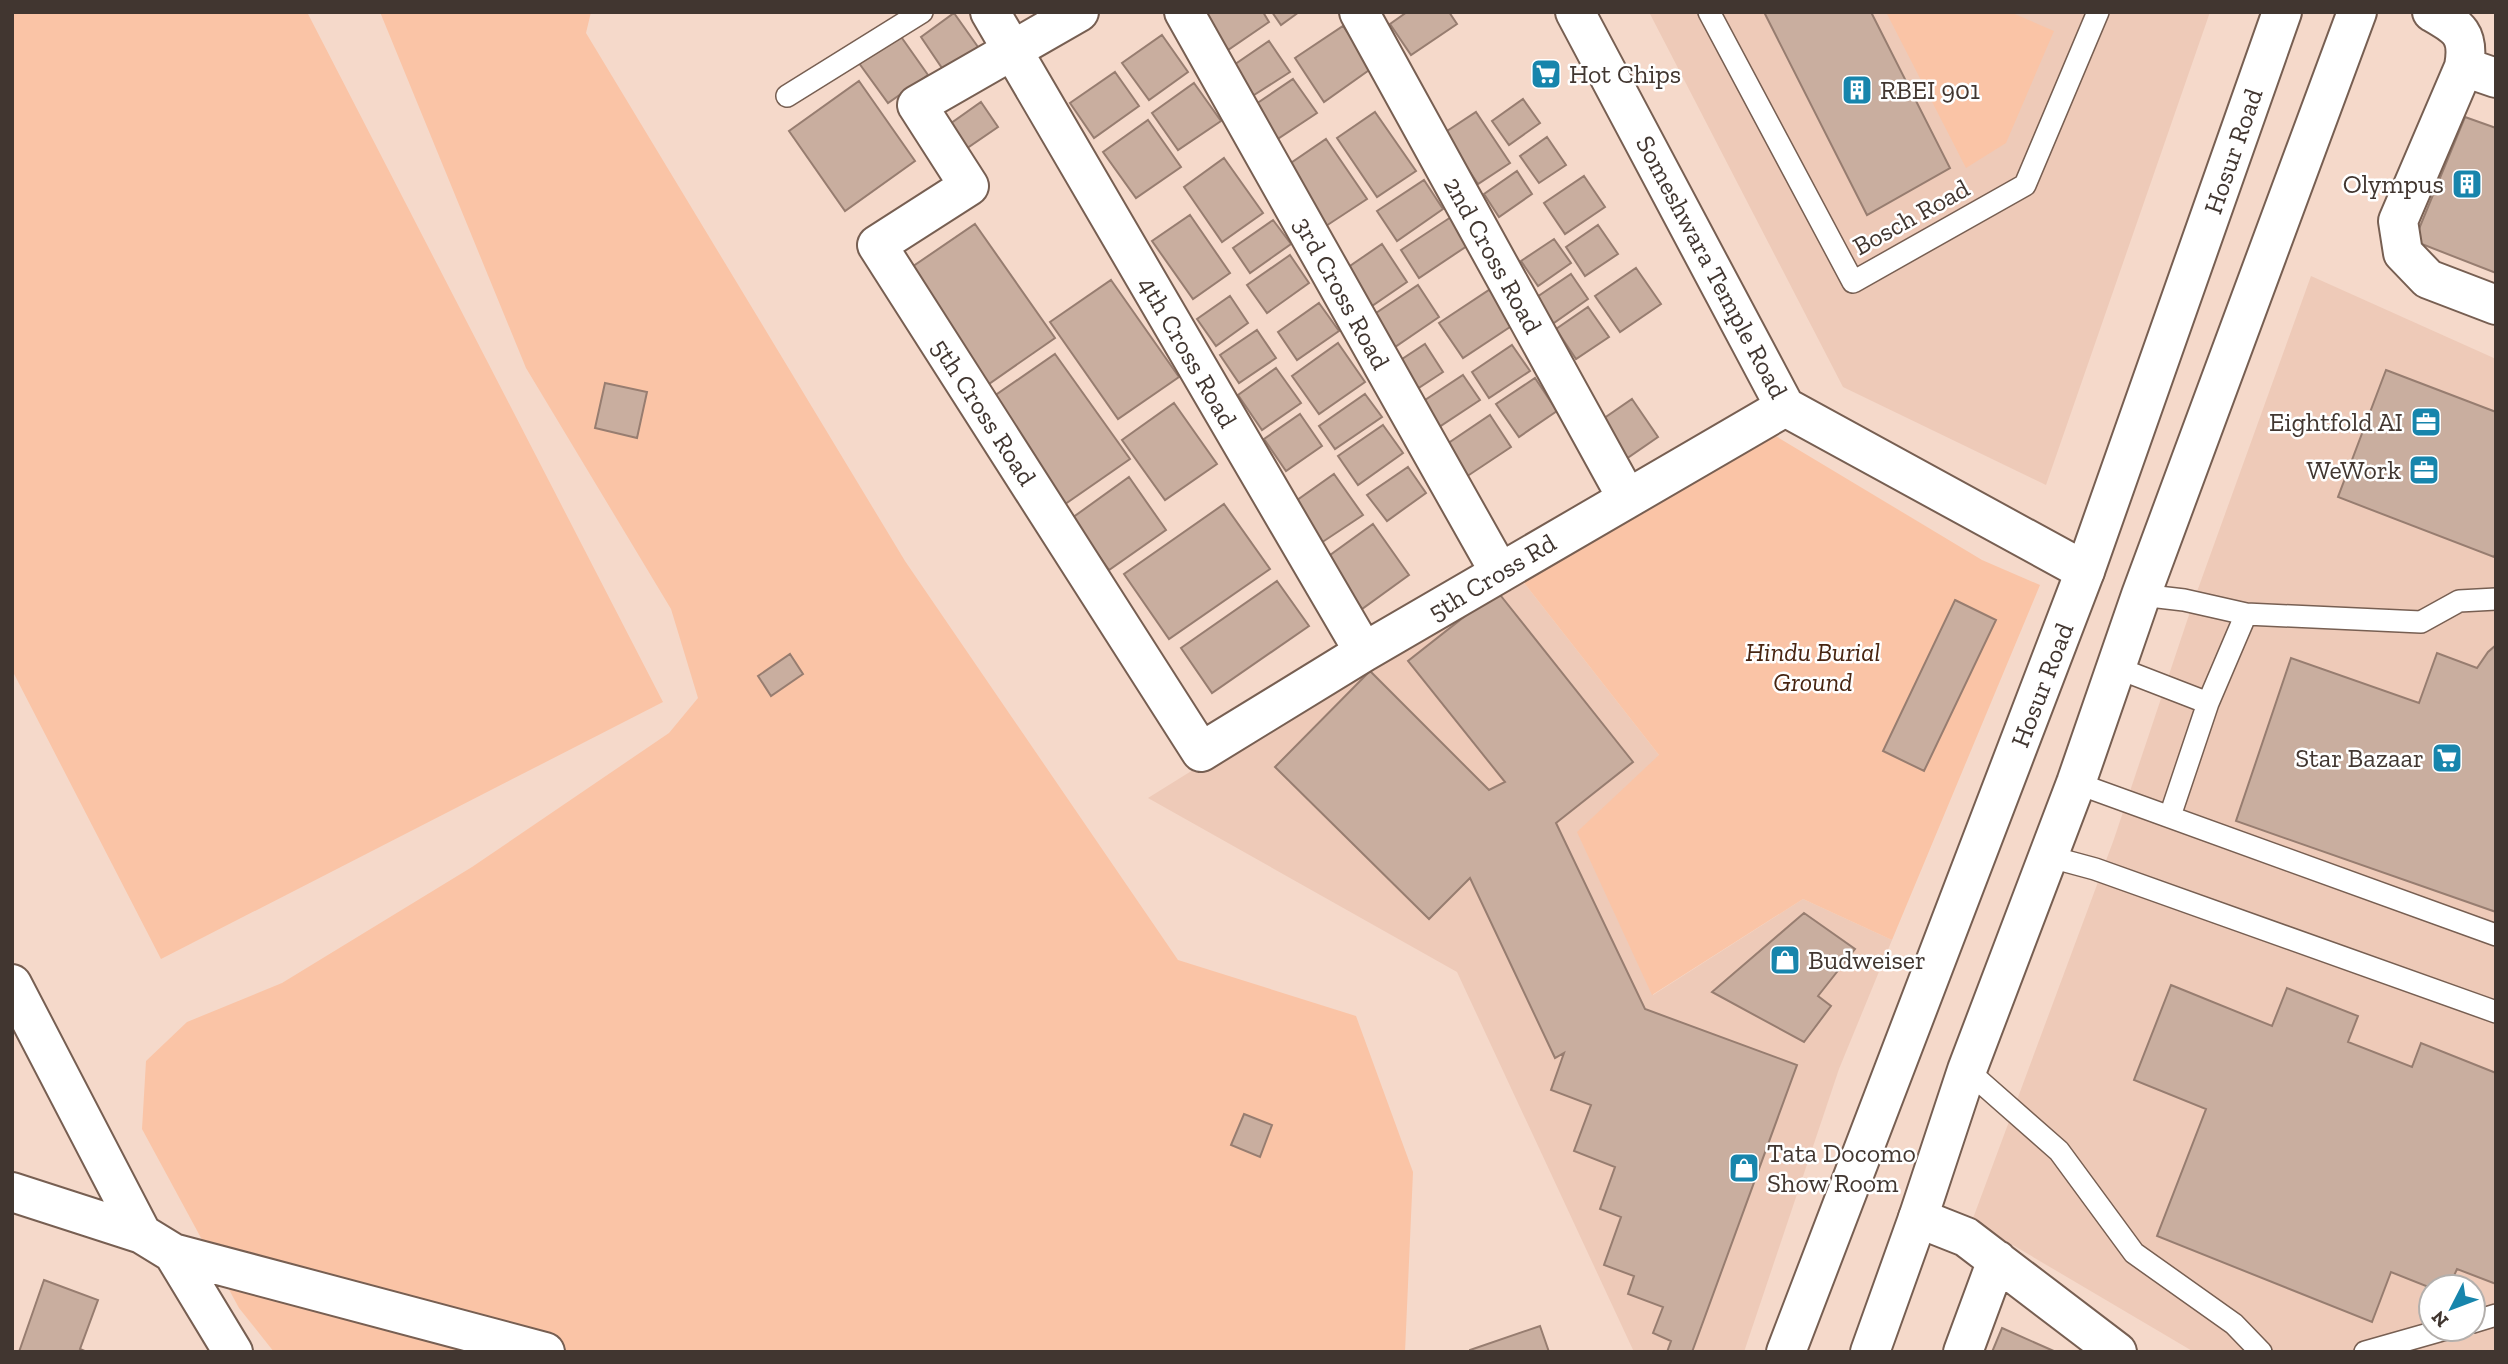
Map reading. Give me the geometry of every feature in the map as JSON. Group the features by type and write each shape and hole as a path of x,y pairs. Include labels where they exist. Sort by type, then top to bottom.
{"street":[{"name":"4th Cross Road","path":"990,12 1364,653"},
{"path":"1012,51 1079,12"},
{"name":"3rd Cross Road","path":"1184,12 1500,573"},
{"name":"2nd Cross Road","path":"1359,12 1627,498"},
{"name":"Someshwara Temple Road","path":"1575,12 1785,407 2085,571"},
{"name":"Hosur Road","path":"1786,1352 2085,571 2281,12"},
{"path":"1870,1352 1967,1070 2076,783 2141,595 2357,12"},
{"path":"2470,47 2398,221 2403,253 2428,279 2496,305"},
{"name":"5th Cross Road","path":"1012,51 917,105 969,186 877,245 1201,752"},
{"name":"5th Cross Rd","path":"1201,752 1364,653 1785,407"},
{"path":"12,984 157,1243 233,1352"},
{"path":"12,1192 157,1243 544,1352"},
{"path":"1918,1218 1966,1237 2118,1352"},
{"path":"1963,1352 1997,1260"}],"lane":[{"path":"787,96 922,12"},
{"name":"Bosch Road","path":"1709,12 1853,282 2025,185 2098,12"},
{"path":"2141,595 2184,600 2246,614 2421,622 2459,601 2496,599"},
{"path":"2171,816 2208,703 2246,614"},
{"path":"2115,667 2208,703"},
{"path":"2076,783 2496,936"},
{"path":"2048,856 2095,869 2496,1012"},
{"path":"1967,1070 2059,1151 2134,1253 2234,1324 2262,1352"},
{"path":"2365,1352 2417,1337"}],"shaded area":[{"path":"1649,12 2210,12 2046,485 1843,387"},
{"path":"2311,276 2496,359 2496,1352 2194,1352 1972,1221 2114,839 2194,600"},
{"path":"1514,570 1659,755 1653,995 1803,899 1892,940 1839,1069 1744,1352 1634,1352 1457,972 1148,798"}],"green space":[{"path":"12,12 307,12 663,702 161,959 12,670"},
{"path":"380,12 591,12 586,33 905,561 1178,960 1356,1016 1413,1172 1405,1352 274,1352 239,1308 142,1129 146,1061 187,1022 282,983 472,867 669,733 698,698 671,609 526,368"},
{"path":"1886,12 2010,12 2054,31 2006,143 1966,168"},
{"name":"Hindu Burial Ground","path":"1764,429 1982,560 2040,585 1892,940 1803,899 1652,995 1577,832 1659,755 1514,570"}],"building":[{"path":"1202,12 1263,12 1269,22 1228,50"},
{"path":"1272,12 1299,12 1281,25"},
{"path":"1407,12 1449,12 1457,24 1411,55 1390,24"},
{"name":"RBEI 901","path":"1764,12 1871,12 1950,168 1867,215"},
{"path":"954,13 978,47 944,71 921,37"},
{"path":"1343,26 1372,68 1324,102 1295,58"},
{"path":"897,31 928,75 888,103 856,59"},
{"path":"1162,35 1188,72 1149,100 1122,63"},
{"path":"1269,41 1290,72 1251,97 1231,67"},
{"path":"1115,72 1139,106 1094,138 1070,103"},
{"path":"1293,79 1317,113 1276,140 1253,106"},
{"path":"859,81 915,161 845,211 789,131"},
{"path":"1194,83 1221,121 1178,150 1152,113"},
{"path":"1523,99 1540,123 1509,145 1492,121"},
{"path":"981,102 998,127 957,155 940,131"},
{"path":"1375,112 1416,171 1377,197 1337,138"},
{"path":"1476,112 1510,163 1478,184 1444,133"},
{"name":"Olympus","path":"2465,117 2496,128 2496,273 2414,241"},
{"path":"1148,120 1181,167 1136,198 1103,152"},
{"path":"1547,137 1566,165 1539,183 1520,156"},
{"path":"1326,139 1367,199 1326,226 1285,167"},
{"path":"1224,158 1263,213 1222,242 1184,187"},
{"path":"1517,171 1532,194 1499,217 1484,194"},
{"path":"1584,176 1605,207 1565,234 1544,203"},
{"path":"1424,180 1443,209 1397,241 1377,211"},
{"path":"1190,215 1230,273 1193,299 1152,241"},
{"path":"1451,217 1470,244 1419,278 1401,250"},
{"path":"1273,220 1291,244 1250,273 1233,248"},
{"path":"975,224 1055,338 986,386 906,271"},
{"path":"1598,225 1618,254 1585,276 1566,247"},
{"path":"1554,239 1571,263 1538,286 1521,261"},
{"path":"1382,244 1407,282 1369,308 1344,270"},
{"path":"1290,255 1309,283 1267,313 1247,285"},
{"path":"1636,268 1661,304 1620,332 1595,296"},
{"path":"1571,274 1588,299 1551,325 1534,299"},
{"path":"1111,280 1179,377 1118,419 1050,322"},
{"path":"1418,285 1439,317 1395,347 1373,315"},
{"path":"1492,288 1516,323 1463,358 1439,323"},
{"path":"1230,296 1248,323 1216,346 1197,319"},
{"path":"1319,303 1339,331 1297,360 1278,332"},
{"path":"1588,307 1609,337 1576,359 1556,329"},
{"path":"1257,330 1276,358 1239,383 1220,355"},
{"path":"1338,343 1365,382 1319,414 1292,376"},
{"path":"1425,344 1443,372 1414,391 1396,363"},
{"path":"1512,345 1530,371 1489,398 1472,372"},
{"path":"1055,354 1130,459 1058,509 984,403"},
{"path":"1276,368 1301,403 1262,430 1238,395"},
{"path":"2386,370 2496,412 2494,557 2338,497"},
{"path":"1463,375 1480,400 1439,427 1422,402"},
{"path":"1535,378 1557,411 1519,437 1496,404"},
{"path":"605,383 647,392 637,438 595,428"},
{"path":"1365,394 1382,417 1335,449 1319,426"},
{"path":"1632,399 1658,437 1626,459 1600,421"},
{"path":"1174,403 1217,464 1165,500 1122,440"},
{"path":"1300,414 1322,446 1286,471 1264,439"},
{"path":"1490,415 1511,447 1466,477 1444,446"},
{"path":"1383,425 1403,453 1358,485 1338,456"},
{"path":"1408,467 1426,493 1387,521 1367,495"},
{"path":"1334,474 1363,515 1321,543 1293,503"},
{"path":"1129,477 1166,530 1109,570 1072,518"},
{"path":"1224,504 1270,569 1169,639 1124,574"},
{"path":"1373,524 1409,575 1362,609 1326,558"},
{"path":"1277,581 1309,626 1212,693 1181,648"},
{"path":"1497,591 1633,762 1556,823 1645,1009 1797,1065 1692,1352 1667,1352 1671,1341 1653,1333 1663,1307 1628,1294 1634,1276 1604,1265 1621,1217 1600,1209 1615,1167 1574,1151 1591,1105 1551,1090 1564,1053 1555,1058 1470,878 1429,919 1275,767 1370,671 1489,790 1505,782 1408,661"},
{"path":"1955,600 1996,620 1924,771 1883,751"},
{"path":"2496,645 2496,912 2236,821 2291,658 2419,703 2437,653 2477,668"},
{"path":"790,654 803,674 771,696 758,676"},
{"path":"1804,913 1855,949 1818,996 1831,1006 1804,1042 1712,992"},
{"path":"2171,985 2272,1026 2287,988 2358,1016 2348,1042 2412,1067 2421,1043 2496,1073 2496,1284 2487,1281 2487,1273 2467,1273 2457,1269 2455,1273 2417,1273 2417,1282 2391,1272 2372,1322 2157,1236 2206,1109 2134,1080"},
{"path":"1244,1114 1272,1125 1260,1157 1231,1145"},
{"path":"44,1280 98,1300 80,1349 87,1352 19,1352"},
{"path":"1540,1326 1549,1352 1470,1352 1470,1350"},
{"path":"2002,1328 2056,1352 1992,1352"}],"place":[{"name":"Hot Chips","path":"1546,74"},
{"name":"RBEI 901","path":"1857,90"},
{"name":"Olympus","path":"2467,184"},
{"name":"Eightfold AI","path":"2426,422"},
{"name":"WeWork","path":"2424,470"},
{"name":"Star Bazaar","path":"2447,758"},
{"name":"Budweiser","path":"1785,960"},
{"name":"Tata Docomo Show Room","path":"1744,1168"}]}
